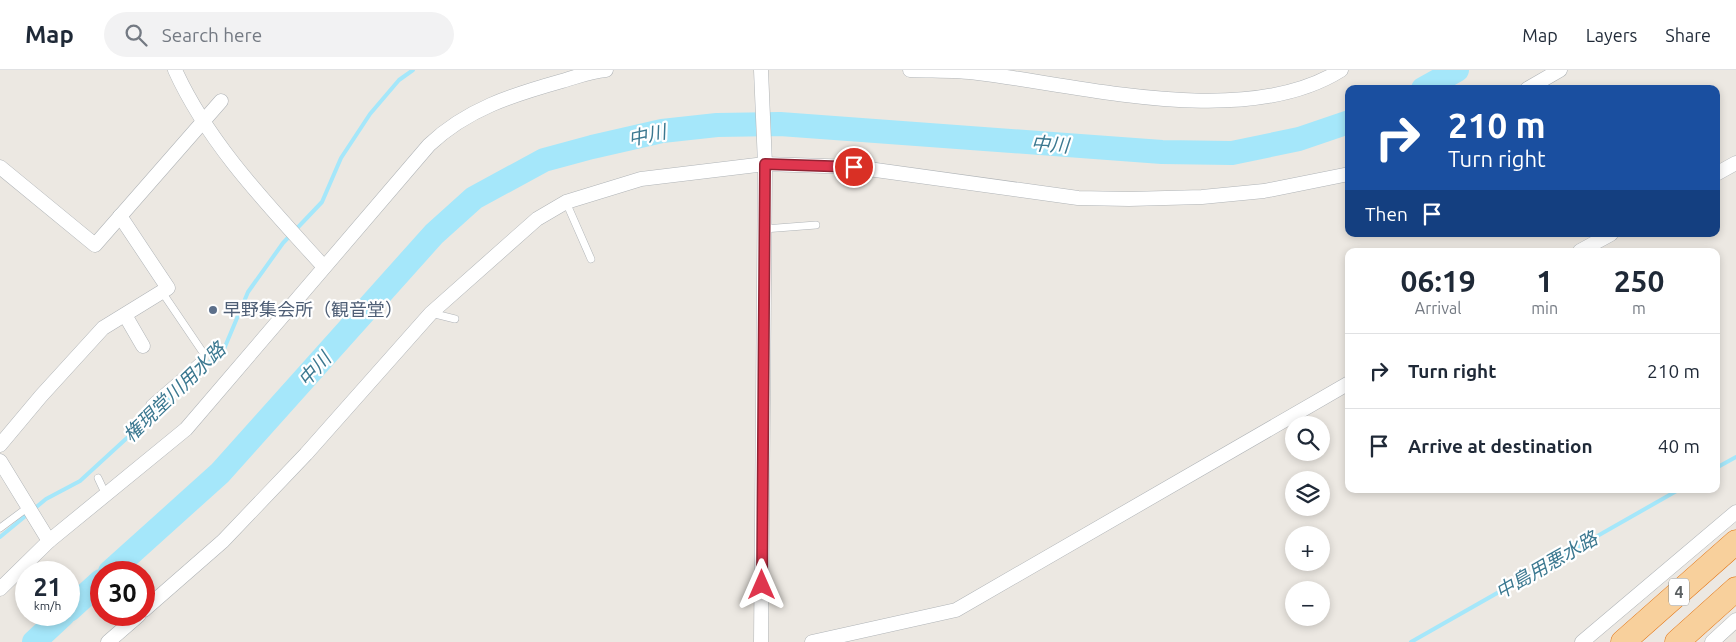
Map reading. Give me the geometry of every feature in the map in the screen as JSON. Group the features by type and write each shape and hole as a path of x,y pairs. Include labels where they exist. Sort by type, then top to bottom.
{"highway":[{"name":"4","path":"1623,642 1736,542"},
{"name":"4","path":"1677,642 1736,590"}],"street":[{"path":"175,70 203,121 262,198 324,267"},
{"path":"0,589 49,541 186,429 324,267 445,130 496,102 600,70 606,70"},
{"path":"910,70 977,73 1112,94 1214,101 1246,100 1307,87 1341,70"},
{"path":"1534,85 1560,70"},
{"path":"762,74 765,158 762,642"},
{"path":"0,166 95,245 220,101"},
{"path":"155,600 223,540 306,454 431,313 537,219 566,202 634,180 765,158 854,167 1078,198 1104,199 1202,197 1264,191 1345,175"},
{"path":"1720,172 1736,163"},
{"path":"0,445 94,337 104,328 168,288 120,216"},
{"path":"1585,248 1606,237"},
{"path":"125,315 143,346"},
{"path":"812,642 956,610 1345,385"},
{"path":"0,461 27,508 49,541"},
{"path":"1582,642 1736,512"},
{"path":"1712,642 1736,620"},
{"path":"108,642 126,626"}],"lane":[{"path":"566,202 591,259"},
{"path":"764,229 816,225"},
{"path":"150,404 203,358 204,354 162,292"},
{"path":"431,313 455,319"},
{"path":"98,478 106,495"},
{"path":"0,528 27,508"}],"waterway":[{"name":"権現堂川用水路","path":"0,537 46,499 80,481 224,349 248,292 283,243 322,202 341,158 370,114 399,80 413,70"},
{"name":"中川","path":"1430,85 1457,70"},
{"name":"中川","path":"122,561 220,473 434,234 474,198 544,160 662,131 717,125 780,124 1162,152 1232,153 1299,139 1345,123"},
{"name":"中島用悪水路","path":"1720,466 1736,457"},
{"name":"中島用悪水路","path":"1411,642 1673,493"},
{"name":"中川","path":"80,600 90,591"},
{"name":"中川","path":"34,642 51,626"}],"place":[{"name":"早野集会所（観音堂）","path":"213,310"}],"route":[{"path":"762,585 765,164 854,167"}]}
